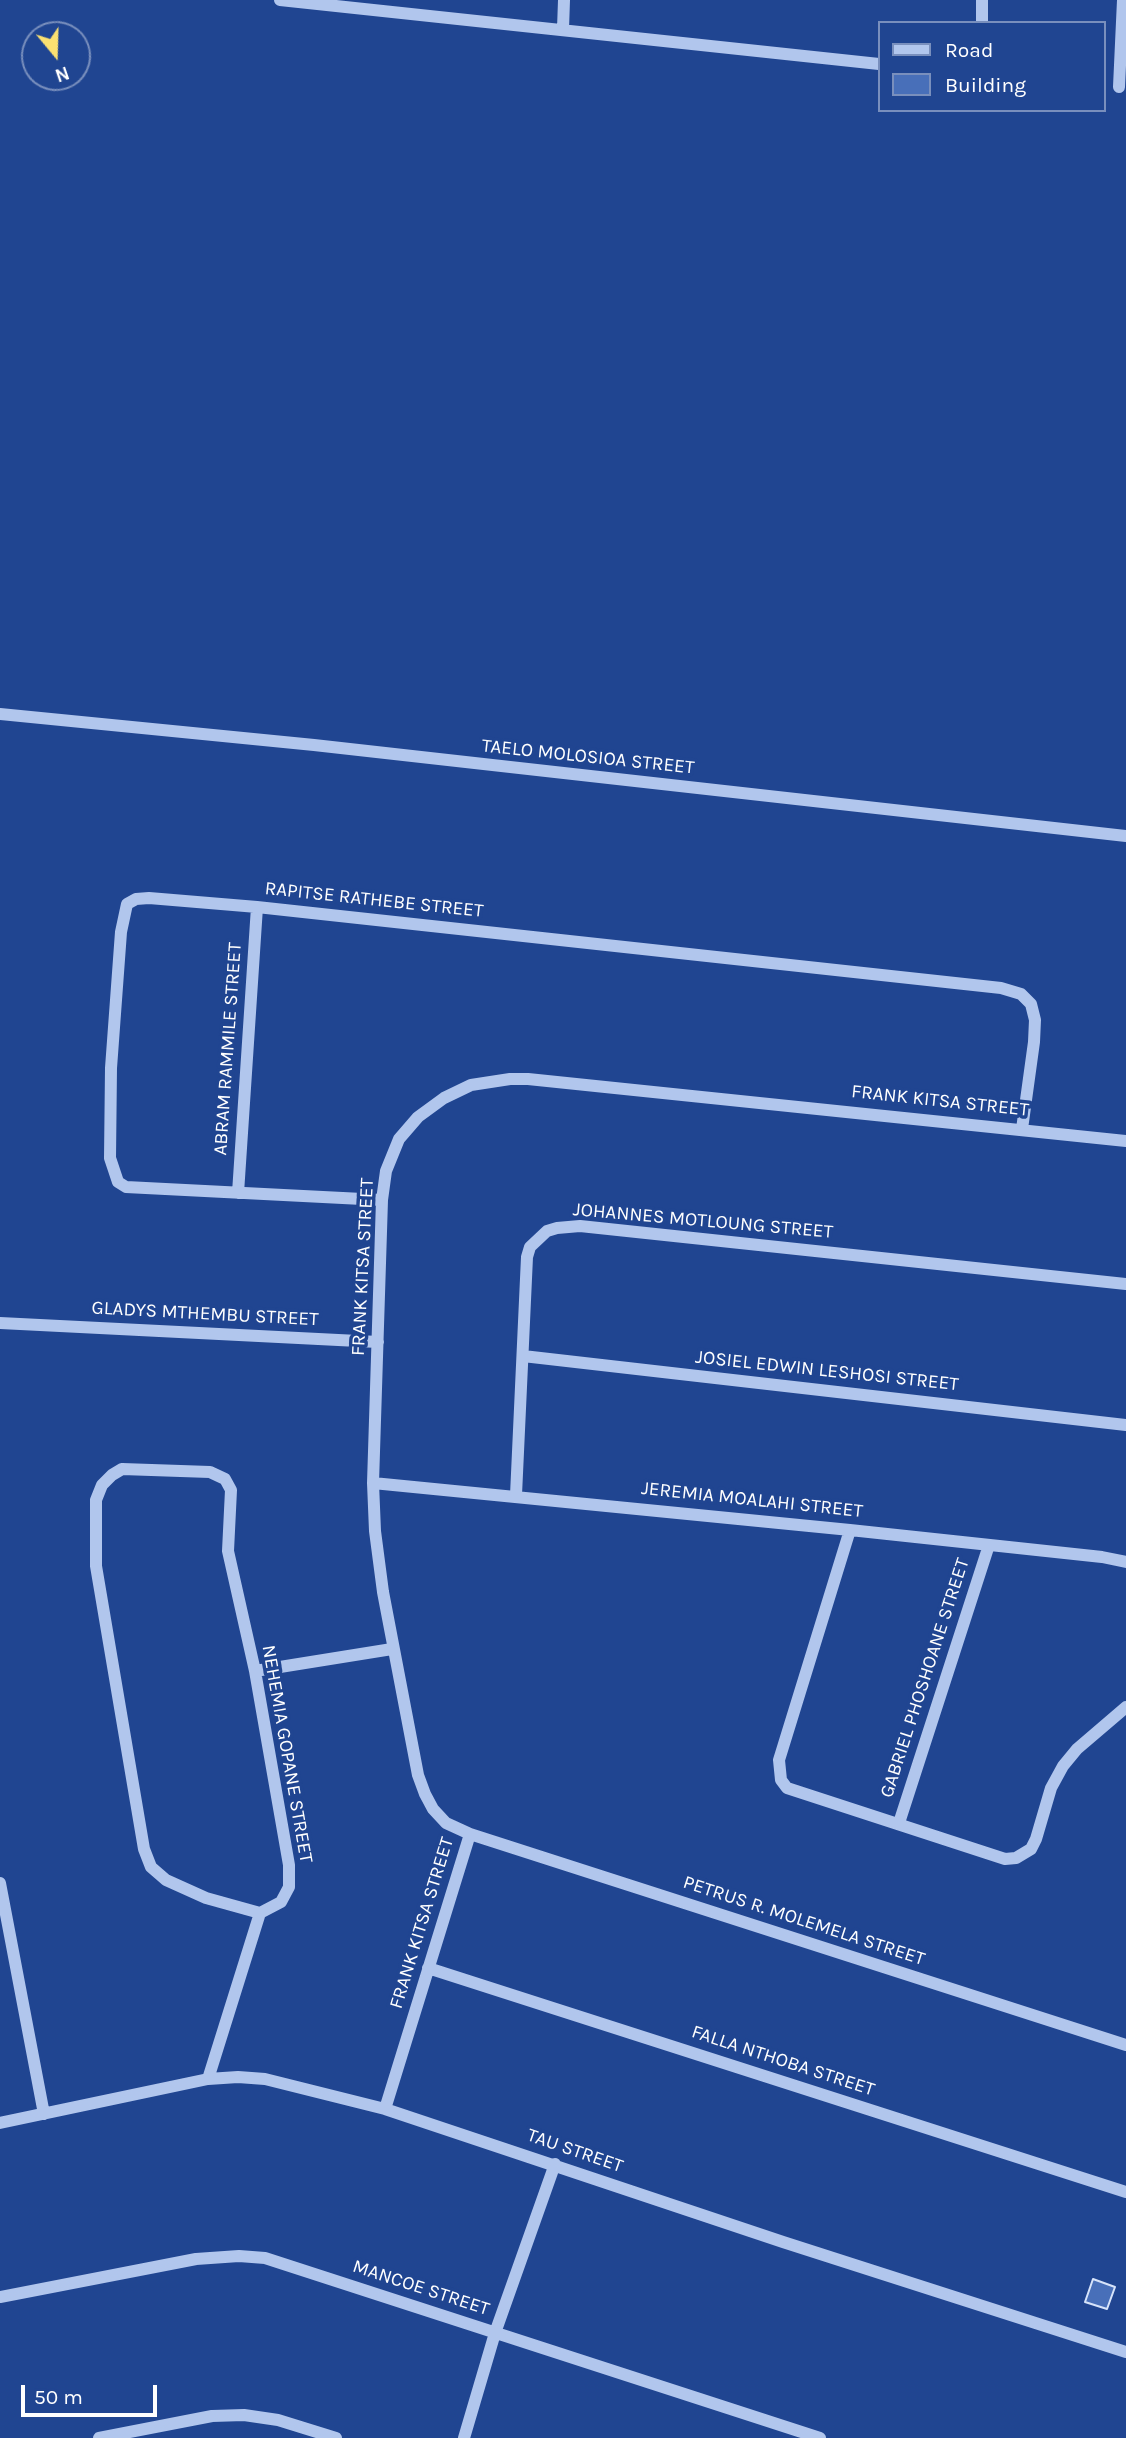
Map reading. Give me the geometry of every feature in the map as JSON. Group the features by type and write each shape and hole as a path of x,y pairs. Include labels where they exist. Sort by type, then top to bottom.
{"street":[{"path":"281,0 878,64"},
{"path":"563,29 564,0"},
{"path":"982,0 982,21"},
{"path":"1122,88 1123,0"},
{"name":"TAELO MOLOSIOA STREET","path":"0,714 1126,836"},
{"name":"RAPITSE RATHEBE STREET","path":"382,1200 126,1187 118,1182 110,1158 111,1068 121,932 127,904 136,899 149,898 257,907 1001,988 1021,994 1031,1004 1035,1020 1022,1129"},
{"name":"ABRAM RAMMILE STREET","path":"238,1194 257,907"},
{"name":"FRANK KITSA STREET","path":"385,2109 471,1835 446,1823 433,1809 418,1775 392,1649 375,1531 373,1483 382,1200 386,1171 399,1139 418,1117 444,1098 471,1085 510,1079 1126,1141"},
{"name":"JOHANNES MOTLOUNG STREET","path":"516,1495 527,1258 530,1247 537,1238 557,1228 580,1226 1126,1284"},
{"name":"GLADYS MTHEMBU STREET","path":"0,1323 378,1342"},
{"name":"JOSIEL EDWIN LESHOSI STREET","path":"523,1356 1126,1424"},
{"name":"NEHEMIA GOPANE STREET","path":"122,1469 210,1472 225,1479 231,1490 228,1551 255,1671 289,1865 289,1887 281,1902 260,1913 206,1898 166,1880 151,1867 144,1849 96,1566 96,1500 102,1485 122,1469"},
{"name":"JEREMIA MOALAHI STREET","path":"373,1483 850,1530 1102,1557 1126,1562"},
{"path":"850,1530 779,1760 780,1780 787,1788 1004,1859 1016,1858 1025,1854 1036,1839 1051,1788 1063,1766 1077,1749 1126,1707"},
{"name":"GABRIEL PHOSHOANE STREET","path":"898,1823 989,1545"},
{"path":"255,1671 392,1649"},
{"name":"PETRUS R. MOLEMELA STREET","path":"471,1835 1126,2045"},
{"path":"0,1884 44,2114"},
{"path":"208,2079 260,1913"},
{"name":"FALLA NTHOBA STREET","path":"428,1968 1126,2192"},
{"name":"TAU STREET","path":"0,2123 208,2079 265,2078 385,2109 783,2242 1126,2352"},
{"path":"464,2438 495,2333 555,2164"},
{"name":"MANCOE STREET","path":"0,2297 196,2259 239,2256 265,2258 820,2438"},
{"path":"99,2438 212,2416 244,2415 278,2420 336,2438"}],"building":[{"path":"1093,2279 1115,2287 1107,2309 1085,2302"}]}
